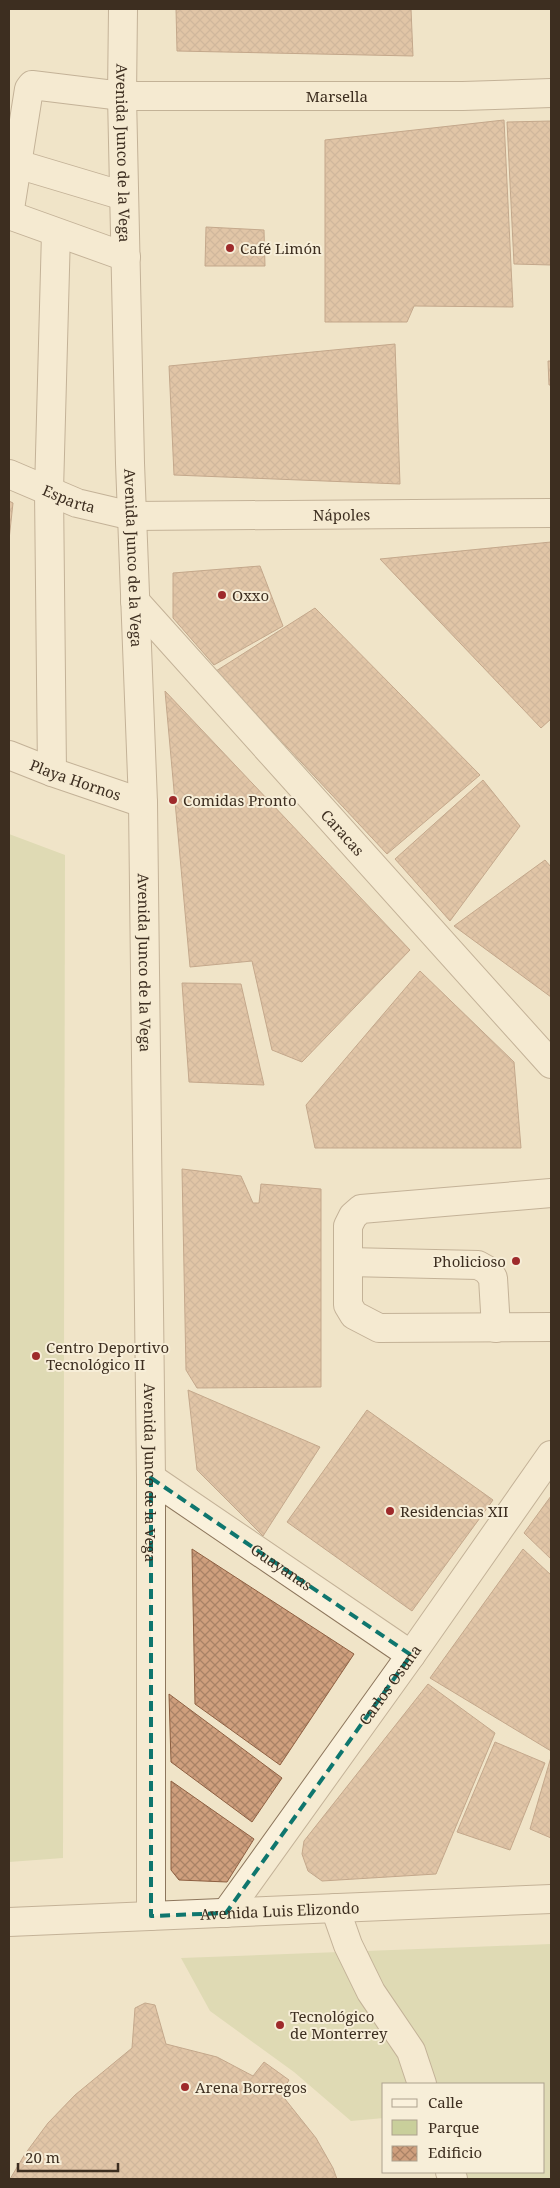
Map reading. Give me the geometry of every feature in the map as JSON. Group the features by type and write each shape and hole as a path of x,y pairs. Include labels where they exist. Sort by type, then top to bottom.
{"street":[{"name":"Avenida Junco de la Vega","path":"123,9 122,96 132,516 143,803 151,1478 151,1916"},
{"name":"Marsella","path":"17,164 30,86 122,96 463,96 551,93"},
{"path":"124,196 17,164 9,215 126,257"},
{"path":"52,772 49,491 56,233"},
{"name":"Esparta","path":"9,474 77,502 132,516"},
{"name":"Nápoles","path":"132,516 551,513"},
{"name":"Caracas","path":"135,601 551,1064"},
{"name":"Playa Hornos","path":"9,755 52,772 143,803"},
{"path":"551,1064 551,1077"},
{"path":"551,1193 361,1209 353,1216 348,1226 348,1305 354,1315 364,1322 379,1328 551,1327"},
{"path":"348,1262 478,1265 487,1270 493,1278 496,1328"},
{"name":"Carlos Osuna","path":"226,1913 411,1656 551,1455"},
{"name":"Guayanas","path":"151,1478 411,1656"},
{"name":"Avenida Luis Elizondo","path":"9,1922 551,1899"},
{"path":"335,1908 348,1945 371,1992 411,2051 422,2083"}],"highlighted area":[{"path":"151,1478 411,1655 226,1913 151,1916"}],"green space":[{"name":"Centro Deportivo Tecnológico II","path":"9,834 65,855 63,1858 9,1862"},
{"path":"551,1944 551,2179 447,2179 446,2173 545,2173 545,2083 382,2083 382,2118 351,2121 294,2072 210,2011 181,1958"}],"building":[{"path":"176,9 411,9 413,56 177,51"},
{"path":"504,120 513,307 414,306 407,322 325,322 325,140"},
{"path":"551,121 551,265 514,264 507,122"},
{"path":"206,227 264,230 265,266 205,266"},
{"path":"395,344 400,484 174,475 169,366"},
{"path":"548,361 551,361 551,385 549,385"},
{"path":"9,501 13,503 9,540"},
{"path":"551,542 551,719 541,728 380,559"},
{"name":"Oxxo","path":"260,566 283,626 214,665 173,618 173,573"},
{"path":"315,608 480,775 387,854 216,671"},
{"path":"165,691 410,950 302,1062 272,1050 252,961 190,967"},
{"path":"483,780 520,826 450,921 395,859"},
{"path":"545,860 551,867 551,997 454,926"},
{"path":"420,971 514,1062 521,1148 315,1148 306,1105"},
{"path":"182,983 241,984 264,1085 189,1082"},
{"path":"182,1169 241,1176 253,1203 259,1203 261,1184 321,1189 321,1387 197,1388 186,1370"},
{"path":"188,1390 320,1447 263,1536 197,1470"},
{"name":"Residencias XII","path":"367,1410 493,1500 412,1611 287,1522"},
{"path":"551,1496 551,1559 524,1533"},
{"path":"192,1549 354,1654 280,1765 195,1704"},
{"path":"523,1549 551,1575 551,1751 430,1678"},
{"path":"428,1684 495,1733 436,1874 322,1881 308,1871 302,1854 304,1841"},
{"path":"169,1694 282,1778 252,1822 171,1762"},
{"path":"495,1742 545,1763 510,1850 457,1832"},
{"path":"551,1757 551,1838 530,1829"},
{"path":"171,1781 254,1839 227,1882 179,1880 171,1870"},
{"name":"Arena Borregos","path":"145,2003 155,2005 166,2044 217,2057 253,2076 264,2062 289,2080 281,2094 316,2138 337,2179 10,2179 25,2154 48,2123 75,2095 132,2048 135,2008"}],"place":[{"name":"Café Limón","path":"230,248"},
{"name":"Oxxo","path":"222,595"},
{"name":"Comidas Pronto","path":"173,800"},
{"name":"Pholicioso","path":"516,1261"},
{"name":"Centro Deportivo Tecnológico II","path":"36,1356"},
{"name":"Residencias XII","path":"390,1511"},
{"name":"Tecnológico de Monterrey","path":"280,2025"},
{"name":"Arena Borregos","path":"185,2087"}]}
